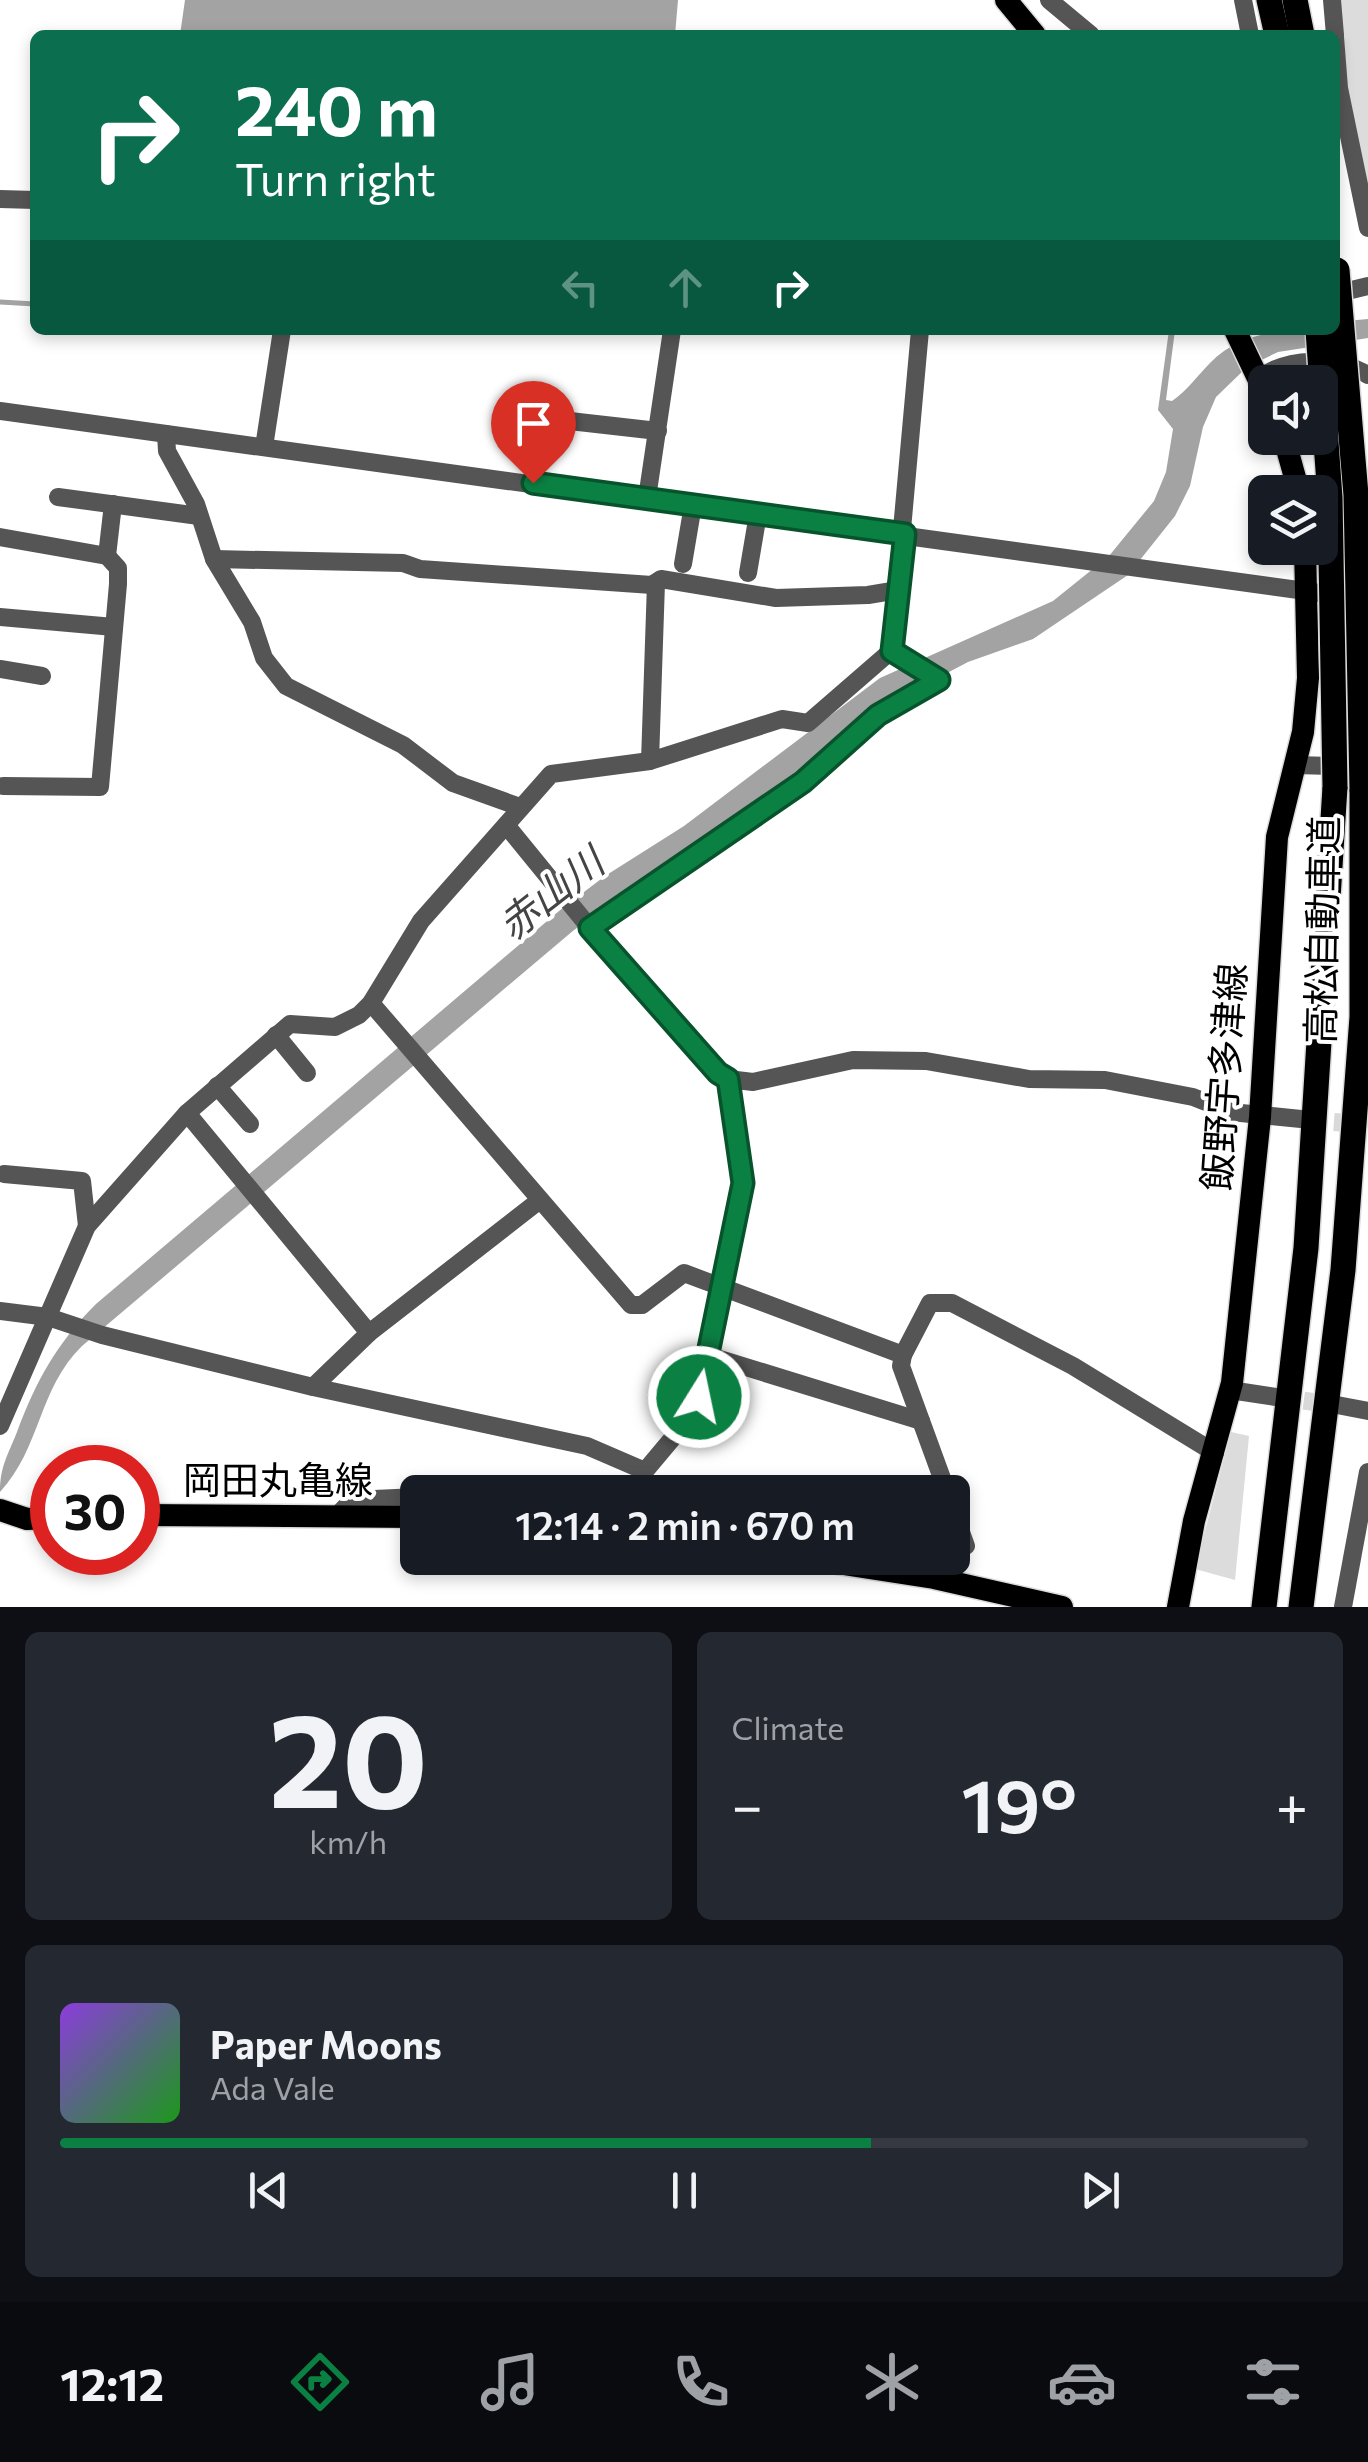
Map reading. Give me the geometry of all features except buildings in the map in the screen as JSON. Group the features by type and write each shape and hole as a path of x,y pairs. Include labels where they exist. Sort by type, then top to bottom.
{"highway":[{"path":"1269,0 1276,30"},
{"path":"1294,0 1301,30"},
{"name":"高松自動車道","path":"1301,1605 1346,1231 1362,1017 1365,778 1356,495 1340,325"},
{"name":"高松自動車道","path":"1265,1602 1306,1248 1336,788 1330,498 1318,335"}],"main road":[{"path":"1006,0 1031,30"},
{"path":"1237,335 1252,365"},
{"name":"飯野宇多津線","path":"1178,1607 1194,1521 1230,1390 1260,1118 1277,838 1295,764 1308,678 1306,565"},
{"path":"0,1510 30,1519"},
{"name":"岡田丸亀線","path":"160,1515 400,1517"},
{"path":"905,1575 1062,1607"}],"street":[{"path":"1049,0 1086,30"},
{"path":"1244,0 1249,30"},
{"path":"1332,0 1334,30"},
{"path":"1340,97 1368,228"},
{"path":"0,199 30,200"},
{"path":"1340,274 1368,286"},
{"path":"264,447 281,335"},
{"path":"648,498 671,335"},
{"path":"897,653 898,590 920,335"},
{"path":"1289,365 1337,365"},
{"path":"1338,365 1368,375"},
{"path":"0,410 1368,600"},
{"path":"552,420 658,431"},
{"path":"166,434 167,451 199,516 214,558 252,622 264,658 286,686 392,739 453,783 520,807"},
{"path":"58,496 199,516"},
{"path":"108,556 113,504"},
{"path":"683,564 693,505"},
{"path":"748,573 758,514"},
{"path":"0,537 108,556 118,568 100,787 4,786"},
{"path":"214,558 312,558 685,582 776,598 868,596 898,590"},
{"path":"650,760 656,583"},
{"path":"0,617 114,627"},
{"path":"0,1426 57,1319 88,1226 186,1113 290,1024 336,1026 350,1022 371,1003 421,920 551,774 650,760 782,719 808,723 897,653"},
{"path":"590,928 803,782 878,715 939,680 897,653"},
{"path":"0,670 42,676"},
{"path":"1295,764 1365,778"},
{"path":"506,826 590,928 718,1073 728,1079 753,1082 853,1060 926,1061 1030,1078 1105,1080 1192,1098 1260,1118 1301,1119"},
{"path":"371,1003 630,1306 642,1305 684,1273 903,1355"},
{"path":"276,1036 307,1072"},
{"path":"0,1312 57,1319 312,1387 587,1446 644,1470 692,1415 724,1286 743,1183 728,1079"},
{"path":"217,1086 250,1124"},
{"path":"186,1113 369,1334"},
{"path":"4,1174 82,1181 88,1226"},
{"path":"312,1387 369,1334 540,1200"},
{"path":"941,1475 901,1366 930,1304 952,1303 1073,1366 1215,1453"},
{"path":"707,1355 764,1369 921,1421"},
{"path":"1230,1390 1276,1396"},
{"path":"1337,1405 1368,1410"},
{"path":"1343,1607 1368,1472"},
{"path":"334,1518 352,1500 400,1498"}],"shaded area":[{"path":"185,0 678,0 675,30 181,30"},
{"path":"1339,0 1368,0 1368,188 1345,88"},
{"path":"1368,319 1368,338 1278,352 1248,365 1216,397 1203,427 1190,486 1175,516 1128,575 1033,639 968,662 892,702 817,763 574,930 82,1346 56,1381 24,1457 0,1492 5,1461 40,1379 70,1333 96,1304 559,911 605,876 684,826 880,678 1053,601 1109,556 1154,501 1166,472 1173,429 1158,410 1168,335 1174,335 1166,400 1172,401 1223,352 1253,337 1340,335 1340,322"},
{"path":"1231,1432 1249,1436 1235,1580 1195,1569"}],"waterway":[{"path":"0,302 30,304"}],"tunnel":[{"path":"1307,1120 1362,1124"},
{"path":"1277,1397 1335,1405"}],"route":[{"path":"533,483 905,534 892,651 939,680 878,715 803,782 590,928 718,1073 728,1079 740,1137 743,1183 699,1397"}],"water label":[{"name":"赤山川","path":"551,894"}]}
